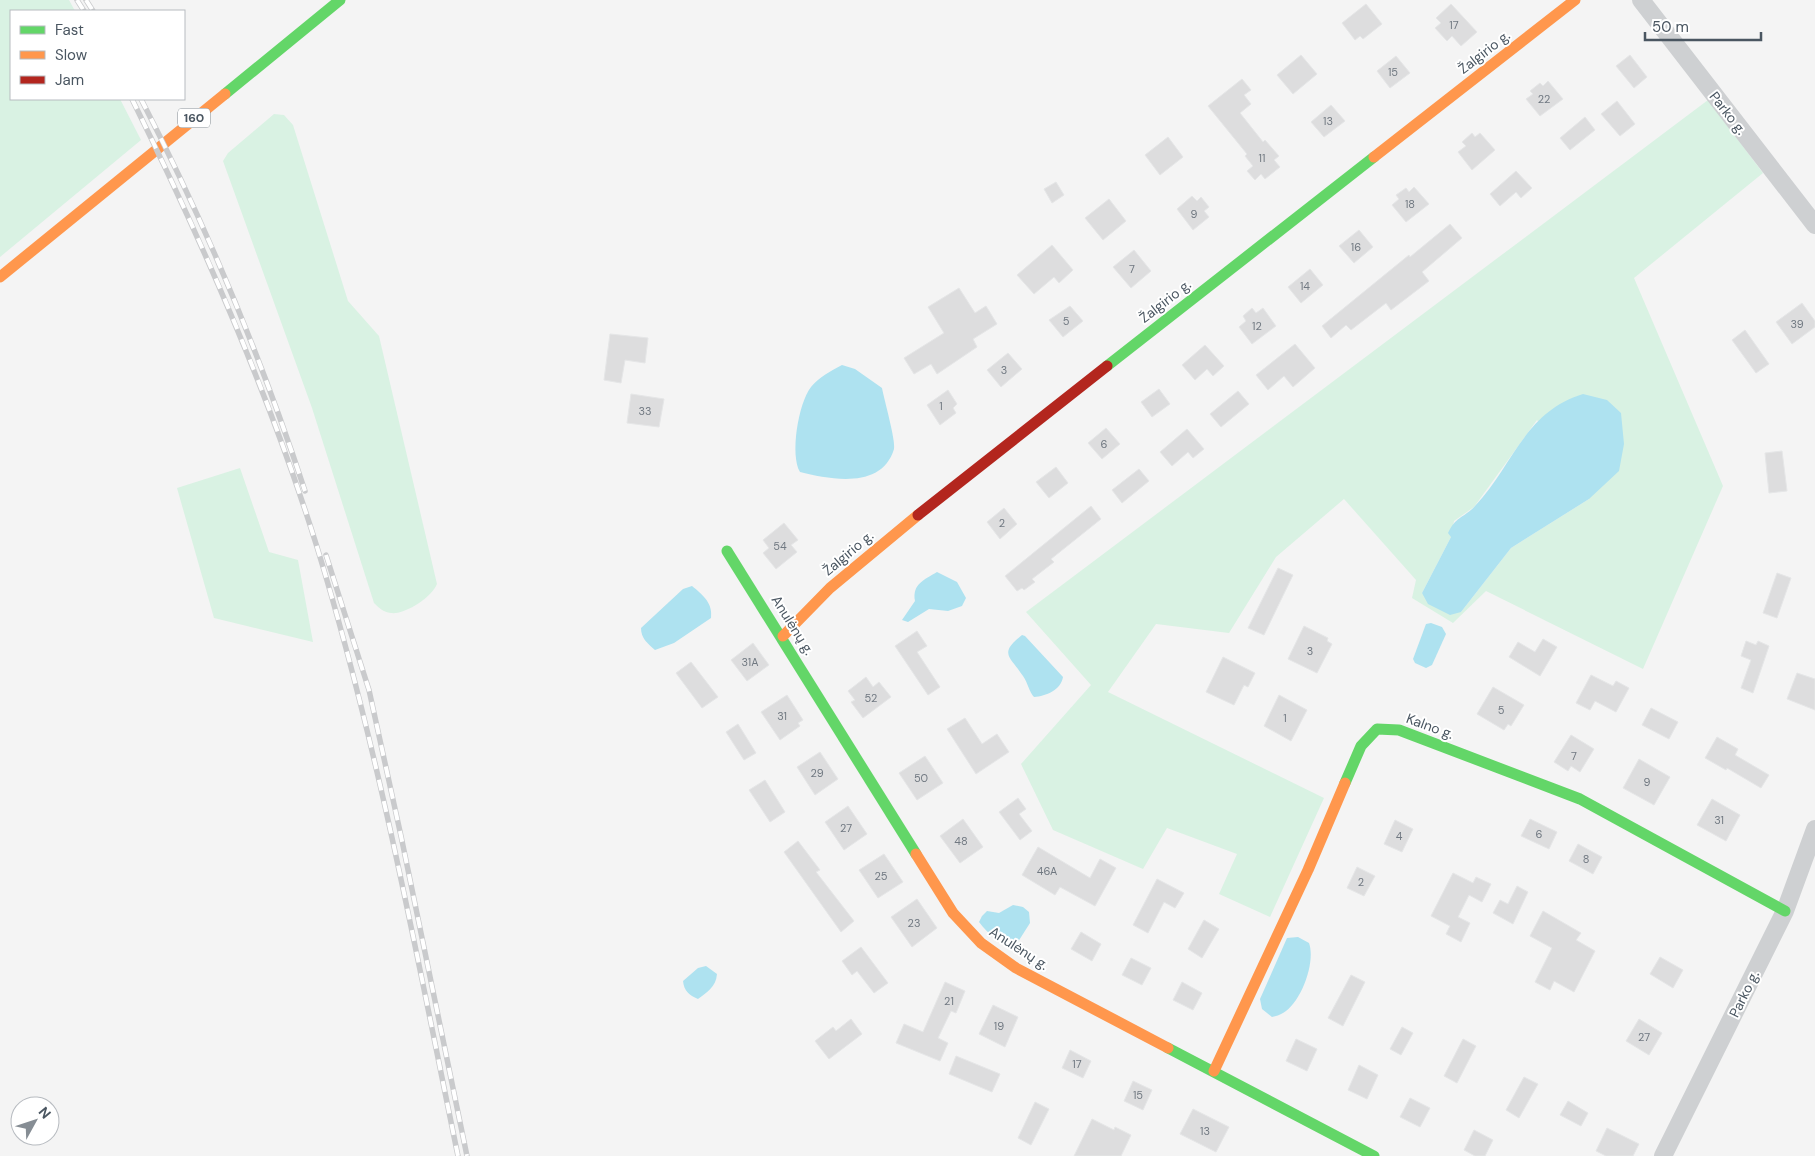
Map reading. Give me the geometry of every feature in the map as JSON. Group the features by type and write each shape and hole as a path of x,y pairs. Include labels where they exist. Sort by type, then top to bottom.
{"street":[{"name":"160","path":"0,277 340,0"},
{"name":"Žalgirio g.","path":"782,636 830,588 939,497 1576,0"},
{"name":"Parko g.","path":"1641,0 1815,225"},
{"name":"Anulėnų g.","path":"727,551 782,636 953,913 981,943 1016,968 1374,1156"},
{"name":"Kalno g.","path":"1214,1071 1308,870 1361,746 1377,729 1399,730 1580,799 1785,911"},
{"name":"Parko g.","path":"1663,1156 1785,911 1815,829"}],"green space":[{"path":"0,0 69,0 74,10 10,10 10,100 121,100 141,140 0,257"},
{"path":"1708,100 1763,173 1634,278 1723,486 1643,669 1486,591 1453,623 1412,598 1416,580 1344,499 1276,557 1229,633 1156,624 1108,692 1324,798 1270,917 1219,894 1237,854 1167,828 1143,869 1053,830 1021,764 1091,685 1026,612","holes":["1537,420 1589,499 1511,548 1461,612 1422,593 1451,537 1454,521 1474,507"]},
{"path":"274,114 284,115 293,125 348,301 379,336 437,584 424,599 410,608 397,613 386,612 374,603 312,408 223,161 228,153"},
{"path":"240,468 269,552 298,560 313,642 214,618 177,488"}],"water":[{"path":"842,365 855,369 882,388 892,429 894,449 888,462 879,471 867,476 841,479 800,472 797,464 796,442 802,405 811,387 818,380"},
{"path":"1583,394 1607,400 1621,413 1624,444 1619,471 1589,499 1511,548 1461,612 1450,615 1428,604 1422,593 1451,537 1448,533 1451,527 1475,506 1533,427 1547,413 1563,402"},
{"path":"937,572 957,582 966,598 962,606 948,611 929,609 908,622 902,620 915,601 917,586"},
{"path":"692,586 709,604 711,618 674,643 655,650 643,638 641,628 683,589"},
{"path":"1431,623 1442,627 1446,634 1432,665 1426,668 1415,663 1413,659 1426,624"},
{"path":"1022,635 1063,677 1062,682 1056,689 1048,694 1034,697 1009,655 1010,647"},
{"path":"1013,905 1023,907 1029,912 1030,923 1016,945 1005,943 995,938 979,922 987,911 999,913"},
{"path":"1298,937 1309,943 1311,951 1309,971 1296,1001 1282,1014 1272,1017 1262,1009 1260,999 1287,938"},
{"path":"706,966 717,974 716,979 710,989 698,999 688,992 684,987 683,981 698,968"}],"building":[{"path":"1366,4 1382,24 1363,39 1360,36 1355,40 1342,23"},
{"path":"1451,4 1477,32 1461,46 1452,36 1447,41 1435,28 1441,23 1436,18"},
{"path":"1301,55 1317,74 1293,94 1277,75"},
{"path":"1630,55 1647,77 1634,88 1616,66"},
{"path":"1396,56 1410,73 1390,88 1377,71"},
{"path":"1242,79 1251,90 1244,95 1251,104 1240,113 1263,142 1265,140 1279,156 1274,160 1280,167 1265,179 1261,174 1255,180 1247,171 1253,166 1245,156 1247,154 1208,106"},
{"path":"1548,81 1563,99 1540,116 1526,99 1533,94 1530,91 1540,83 1543,86"},
{"path":"1617,101 1635,124 1620,136 1601,114"},
{"path":"1331,105 1345,121 1324,137 1311,122"},
{"path":"1585,117 1595,130 1570,150 1560,138"},
{"path":"1472,133 1475,137 1480,133 1495,150 1472,170 1458,152 1466,146 1462,142"},
{"path":"1168,137 1183,157 1160,175 1145,155"},
{"path":"1516,171 1532,188 1521,198 1516,192 1500,206 1490,194"},
{"path":"1056,182 1064,195 1052,203 1044,189"},
{"path":"1414,187 1429,204 1406,222 1392,205 1399,199 1396,195 1406,188 1409,192"},
{"path":"1192,196 1197,201 1201,197 1209,207 1204,211 1209,217 1193,230 1177,209"},
{"path":"1109,199 1126,221 1103,240 1085,218"},
{"path":"1450,224 1462,238 1422,272 1429,281 1391,310 1386,303 1351,330 1346,325 1331,338 1322,326"},
{"path":"1359,230 1373,247 1354,263 1339,246"},
{"path":"1052,245 1073,270 1059,283 1054,277 1034,294 1017,275"},
{"path":"1134,250 1151,271 1131,288 1113,267"},
{"path":"1310,269 1323,285 1301,303 1288,287"},
{"path":"959,288 975,313 986,306 997,324 973,339 977,347 937,374 931,364 914,374 904,358 944,333 928,307"},
{"path":"1802,303 1815,321 1815,327 1792,344 1776,322"},
{"path":"1070,306 1083,321 1063,337 1049,320"},
{"path":"1252,308 1256,313 1263,308 1276,326 1252,344 1239,327 1246,321 1243,316"},
{"path":"1745,330 1769,364 1756,373 1732,340"},
{"path":"610,334 648,338 645,363 625,360 621,383 604,380"},
{"path":"1295,344 1315,368 1293,387 1284,376 1268,390 1256,375"},
{"path":"1205,345 1224,366 1213,376 1207,369 1195,380 1182,365"},
{"path":"1008,353 1022,369 1001,387 987,370"},
{"path":"1159,389 1170,404 1152,417 1141,402"},
{"path":"948,390 957,404 953,408 956,413 940,425 927,405"},
{"path":"1238,391 1249,404 1221,427 1210,414"},
{"path":"631,394 664,399 659,427 627,423"},
{"path":"1106,428 1120,444 1102,459 1088,443"},
{"path":"1187,429 1204,449 1193,458 1188,452 1172,466 1160,452"},
{"path":"1782,451 1787,491 1769,493 1765,453"},
{"path":"1056,467 1068,483 1049,498 1036,482"},
{"path":"1139,469 1149,481 1122,503 1112,490"},
{"path":"1091,506 1101,519 1051,559 1054,562 1032,579 1035,582 1024,590 1022,588 1017,591 1005,576"},
{"path":"1004,508 1017,524 1000,539 987,522"},
{"path":"784,523 798,540 791,545 797,552 776,569 763,553 769,548 763,540"},
{"path":"1278,568 1293,575 1264,635 1248,628"},
{"path":"1777,573 1791,578 1777,618 1763,613"},
{"path":"1304,626 1328,638 1327,641 1332,644 1317,673 1288,659"},
{"path":"917,631 927,646 917,652 940,687 928,695 895,646"},
{"path":"1543,639 1557,647 1540,676 1509,657 1518,642 1535,652"},
{"path":"1746,641 1756,645 1758,641 1769,646 1753,693 1741,688 1751,660 1741,656"},
{"path":"753,643 769,665 747,681 731,660"},
{"path":"1223,657 1255,673 1248,687 1244,685 1234,705 1206,692"},
{"path":"691,662 718,697 702,708 676,673"},
{"path":"1797,673 1815,679 1815,710 1787,699"},
{"path":"1591,675 1613,686 1616,681 1629,688 1616,712 1595,701 1590,710 1576,703"},
{"path":"866,677 873,687 879,682 891,697 863,718 851,702 855,700 848,691"},
{"path":"1493,687 1524,705 1511,726 1508,724 1504,730 1477,714"},
{"path":"787,695 803,720 798,723 800,726 780,740 761,712"},
{"path":"1279,695 1307,710 1291,741 1264,726"},
{"path":"1651,708 1678,722 1669,739 1642,725"},
{"path":"965,718 982,744 997,734 1009,752 976,774 947,729"},
{"path":"738,724 756,753 744,760 726,732"},
{"path":"1571,735 1594,749 1580,772 1571,766 1568,771 1554,762"},
{"path":"1717,737 1738,749 1735,755 1769,775 1761,788 1727,768 1726,770 1705,758"},
{"path":"820,752 838,779 815,795 797,767"},
{"path":"925,756 943,783 917,800 899,773"},
{"path":"1639,759 1670,777 1654,805 1623,788"},
{"path":"765,780 785,812 770,822 749,790"},
{"path":"1018,798 1026,809 1019,814 1032,831 1020,840 999,812"},
{"path":"1712,799 1740,815 1726,841 1697,825"},
{"path":"848,806 867,834 844,850 825,822"},
{"path":"963,819 983,847 960,863 940,836"},
{"path":"1530,819 1557,832 1549,849 1521,836"},
{"path":"1395,820 1413,829 1402,852 1384,844"},
{"path":"798,841 820,870 816,872 854,921 841,932 784,852"},
{"path":"1578,844 1602,857 1593,874 1569,861"},
{"path":"1038,847 1090,878 1100,859 1116,868 1095,906 1060,887 1055,895 1022,875"},
{"path":"884,854 903,882 878,898 859,870"},
{"path":"1357,867 1375,876 1364,896 1347,888"},
{"path":"1453,873 1473,883 1476,877 1491,884 1482,902 1469,895 1458,917 1470,923 1461,942 1446,934 1450,926 1431,916"},
{"path":"1157,879 1184,893 1175,908 1164,902 1148,933 1133,925"},
{"path":"1517,886 1528,892 1513,924 1493,913 1500,900 1508,904"},
{"path":"917,899 937,928 912,947 891,917"},
{"path":"1543,911 1581,933 1576,940 1595,951 1574,992 1554,981 1550,990 1535,982 1552,948 1530,936"},
{"path":"1204,920 1219,929 1202,958 1188,949"},
{"path":"1081,932 1101,944 1092,961 1071,949"},
{"path":"861,947 888,983 874,993 857,971 852,975 842,961"},
{"path":"1660,957 1683,970 1673,988 1650,974"},
{"path":"1131,958 1151,968 1142,985 1122,975"},
{"path":"1351,975 1365,982 1343,1026 1328,1018"},
{"path":"945,982 965,991 956,1013 951,1011 938,1038 948,1043 940,1061 896,1043 904,1024 923,1032"},
{"path":"1182,982 1202,993 1193,1010 1173,1000"},
{"path":"993,1005 1018,1017 1005,1047 979,1034"},
{"path":"851,1019 862,1034 829,1059 815,1041 833,1027 836,1031"},
{"path":"1639,1019 1662,1033 1649,1055 1626,1041"},
{"path":"1402,1027 1413,1033 1401,1055 1390,1049"},
{"path":"1296,1039 1317,1049 1307,1071 1286,1061"},
{"path":"1463,1039 1476,1046 1457,1083 1444,1076"},
{"path":"1070,1050 1091,1061 1083,1078 1062,1068"},
{"path":"956,1056 1000,1074 992,1092 949,1074"},
{"path":"1359,1065 1378,1075 1367,1099 1348,1090"},
{"path":"1524,1077 1538,1084 1519,1118 1506,1110"},
{"path":"1133,1081 1152,1090 1143,1110 1124,1101"},
{"path":"1410,1098 1430,1108 1420,1127 1400,1117"},
{"path":"1568,1101 1588,1113 1581,1126 1560,1115"},
{"path":"1035,1102 1049,1109 1031,1145 1018,1138"},
{"path":"1193,1109 1229,1127 1216,1152 1180,1134"},
{"path":"1092,1119 1114,1130 1115,1127 1131,1135 1121,1156 1074,1156"},
{"path":"1607,1128 1639,1144 1633,1156 1606,1156 1596,1151"},
{"path":"1474,1130 1493,1140 1485,1156 1475,1156 1464,1150"}],"railway":[{"path":"77,0 83,10"},
{"path":"86,0 92,10"},
{"path":"132,100 184,208 233,319 278,432 317,547 359,697 395,850 458,1156"},
{"path":"142,100 188,195 231,292 270,391 305,491"},
{"path":"326,555 369,690 467,1156"}],"traffic: fast":[{"path":"225,94 340,0"},
{"path":"1107,366 1374,157"},
{"path":"727,551 916,854"},
{"path":"1345,783 1361,746 1377,729 1399,730 1580,799 1785,911"},
{"path":"1168,1048 1374,1156"}],"traffic: slow":[{"path":"1374,157 1575,0"},
{"path":"0,277 225,94"},
{"path":"783,636 830,588 918,515"},
{"path":"1214,1071 1308,870 1345,783"},
{"path":"916,854 953,913 981,943 1016,968 1168,1048"}],"traffic: jam":[{"path":"918,515 1107,366"}]}
